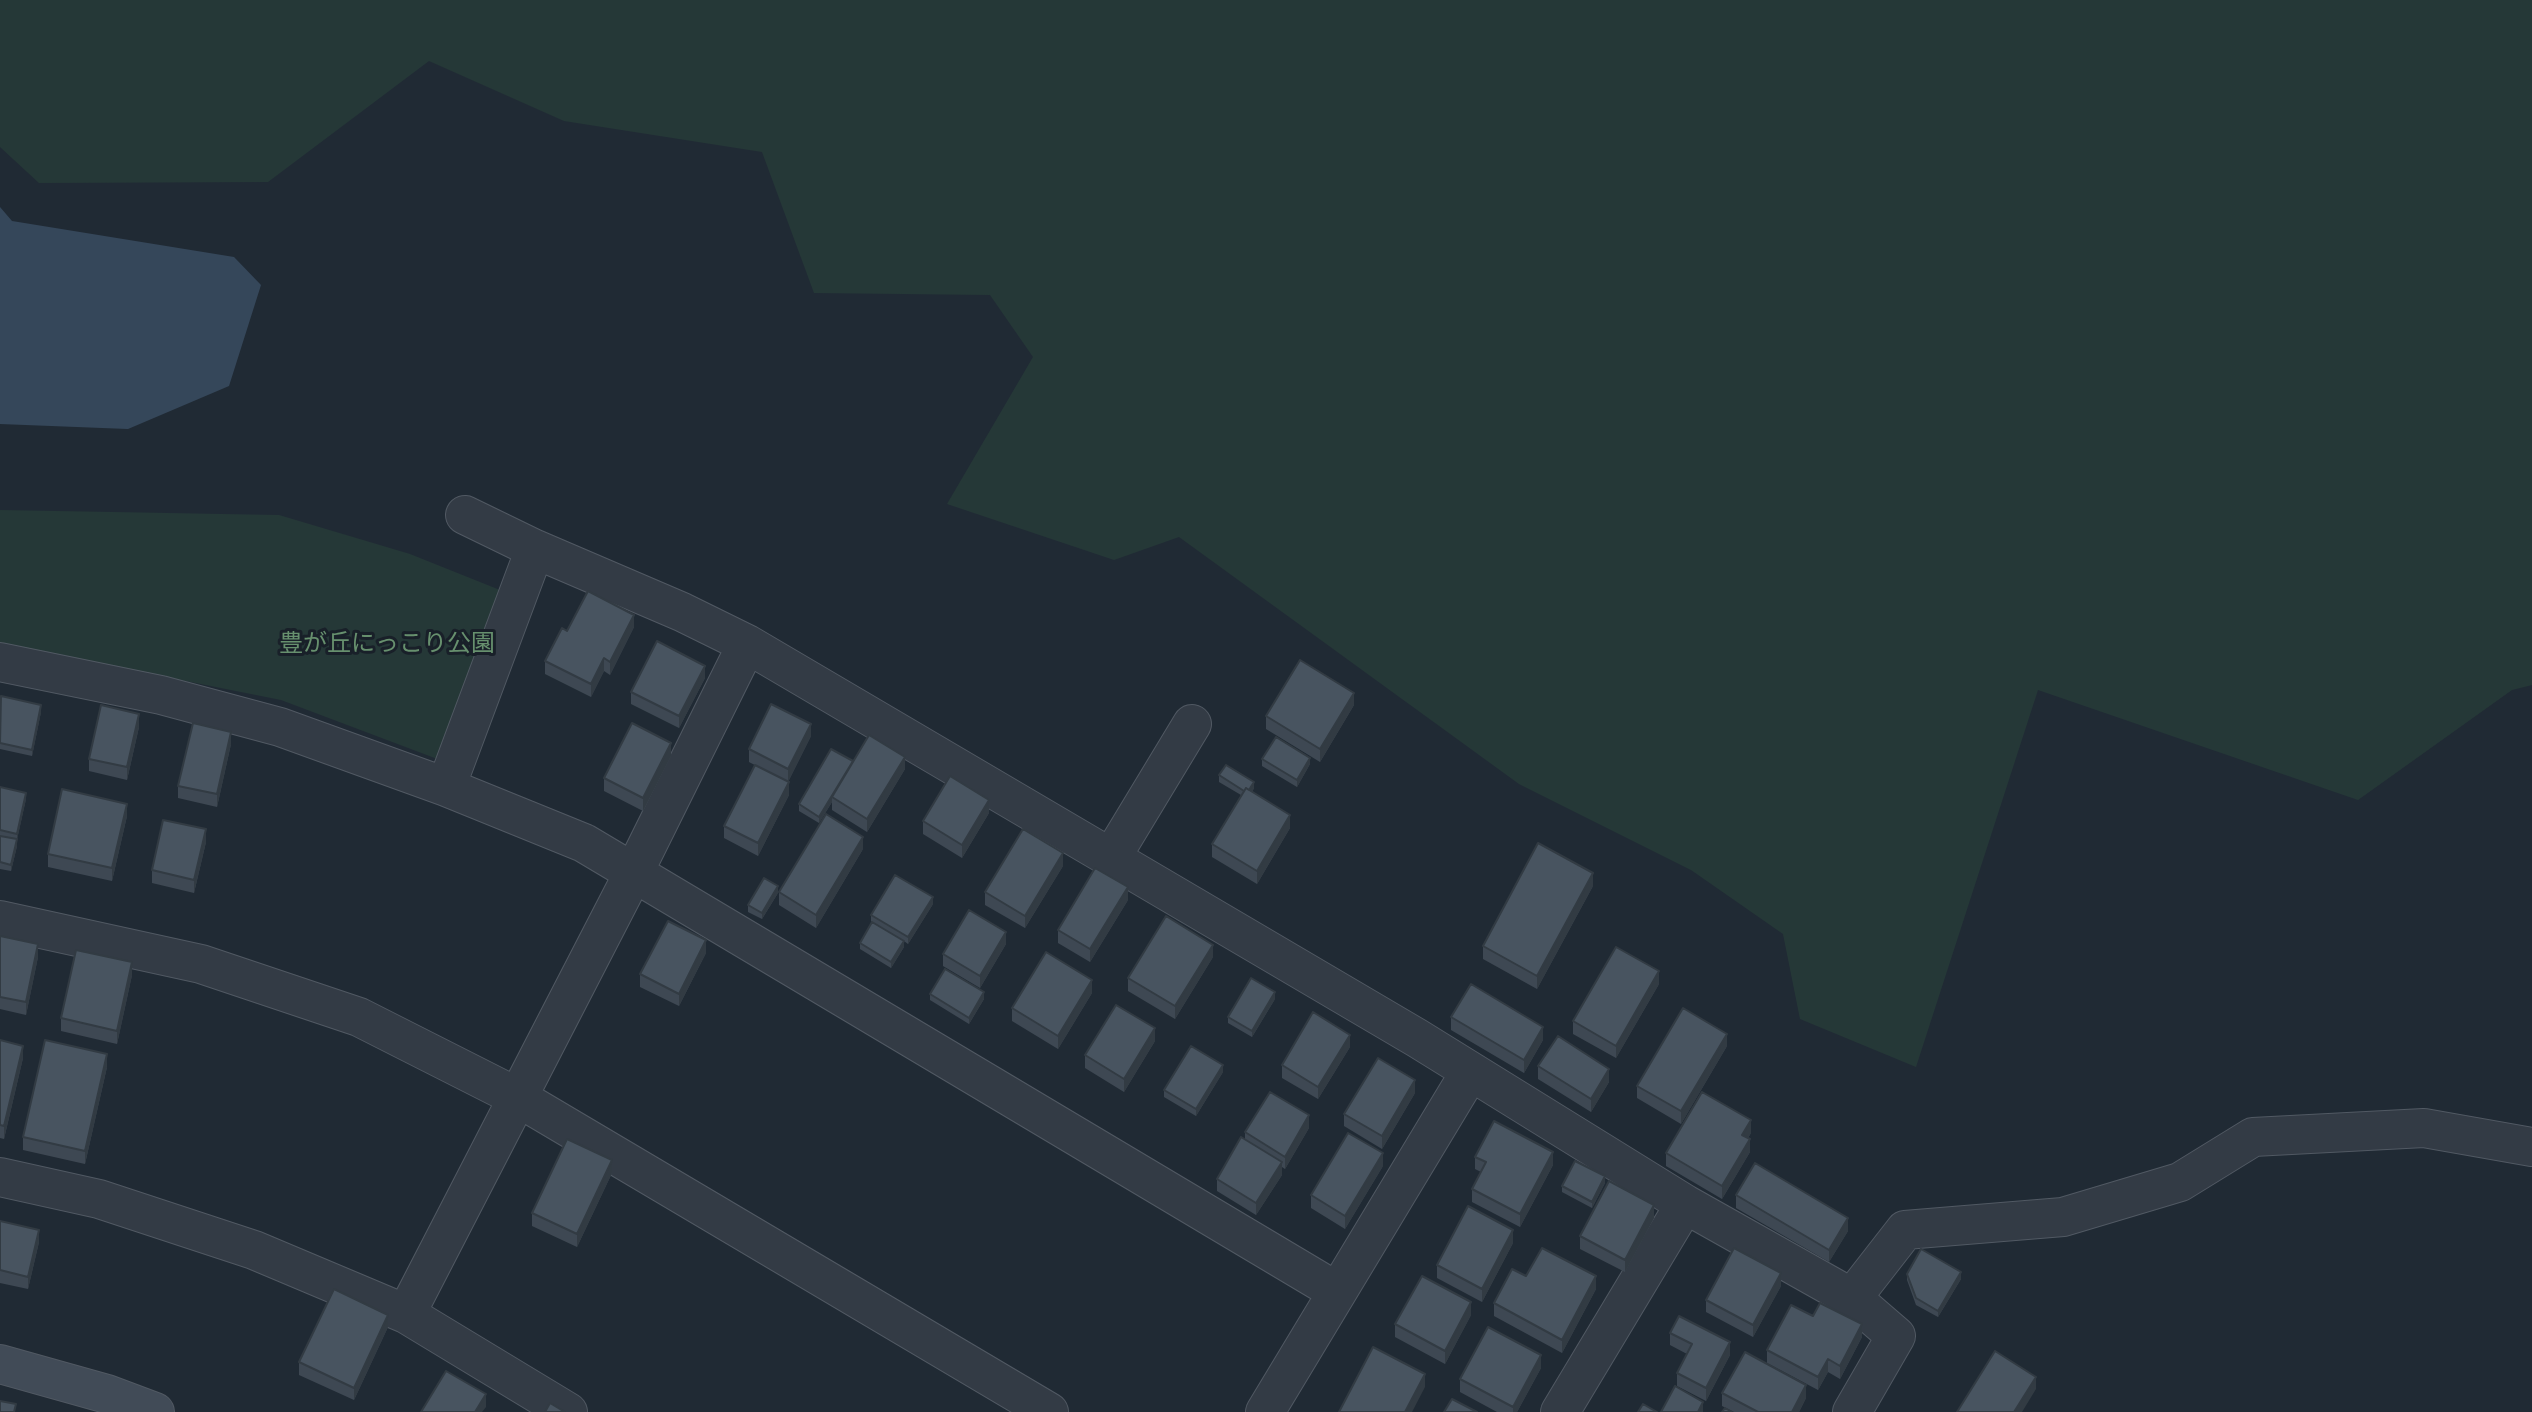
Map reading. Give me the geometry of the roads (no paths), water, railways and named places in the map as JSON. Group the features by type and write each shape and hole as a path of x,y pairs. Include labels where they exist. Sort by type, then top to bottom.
{"street":[{"path":"465,515 747,644 1418,1038 1685,1204 1852,1298 1896,1336 1852,1412"},
{"path":"446,787 535,549"},
{"path":"406,1314 633,874 747,644"},
{"path":"0,662 161,695 280,727 446,787 584,843 1336,1291"},
{"path":"1111,858 1192,724"},
{"path":"0,920 201,964 359,1017 517,1097 1049,1412"},
{"path":"1265,1412 1470,1072"},
{"path":"1852,1298 1905,1230 2063,1217 2180,1182 2253,1137 2424,1128 2532,1147"},
{"path":"0,1177 99,1199 254,1250 406,1314 568,1412"},
{"path":"1560,1412 1685,1204"},
{"path":"0,1364 107,1394 155,1412"}],"water":[{"path":"0,207 12,221 234,257 261,285 229,386 128,429 0,424"}],"park label":[{"name":"豊が丘にっこり公園","path":"387,643"}]}
